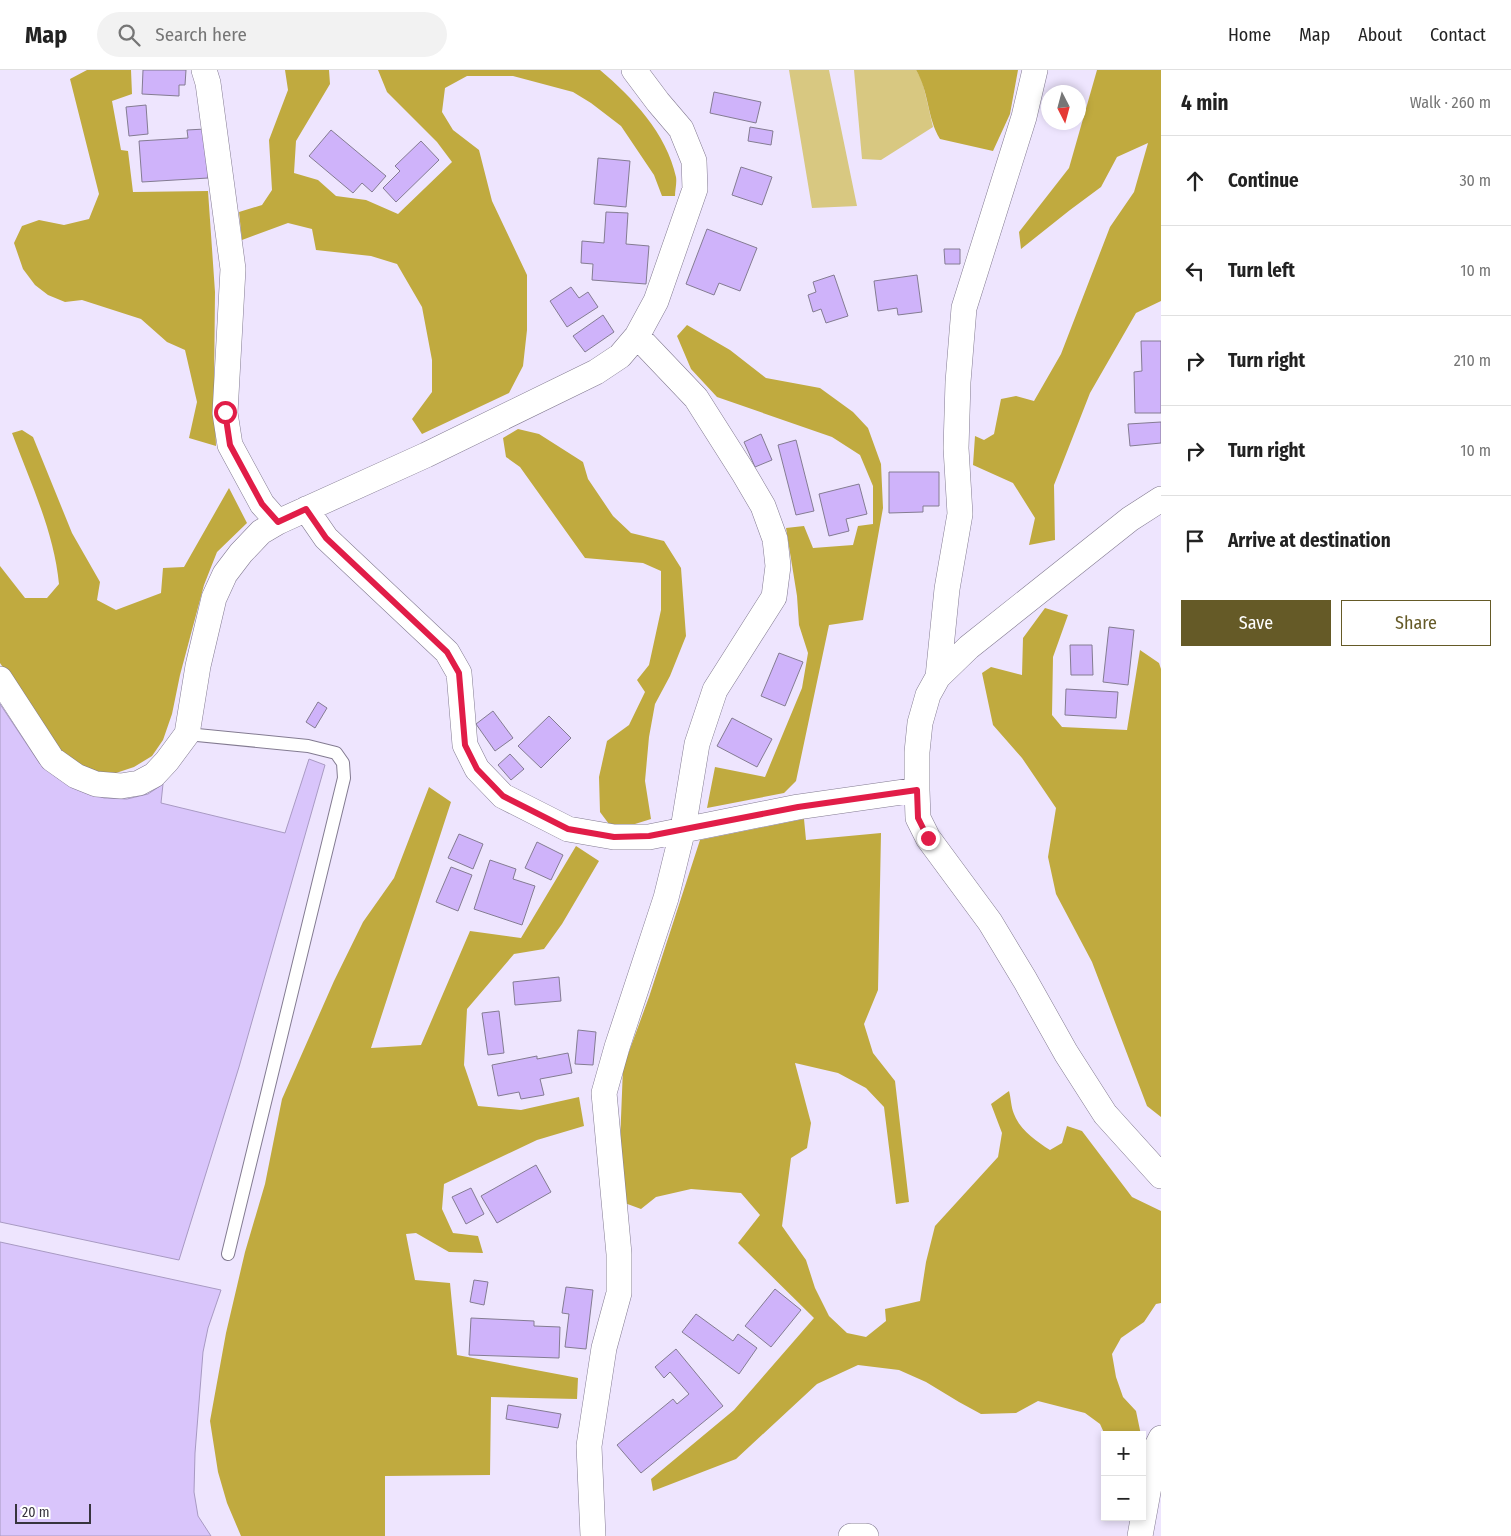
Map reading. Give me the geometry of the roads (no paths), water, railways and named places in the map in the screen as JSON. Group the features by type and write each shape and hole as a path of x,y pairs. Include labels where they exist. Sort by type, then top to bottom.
{"street":[{"path":"204,70 208,83 233,269 225,412 230,445 262,504 278,522"},
{"path":"0,679 52,759 76,776 96,784 121,786 139,783 154,774 167,761 187,734 198,666 214,598 225,574 241,553 261,532 278,522 426,455 596,372 620,356 637,336 656,301 695,189 694,161 681,129 634,70"},
{"path":"938,677 947,589 960,514 956,429 964,308 1024,117 1035,70"},
{"path":"592,1536 589,1446 604,1348 619,1293 619,1254 604,1093 616,1047 666,898 683,829 697,744 715,690 774,597 778,566 775,538 763,506 743,472 696,398 637,336"},
{"path":"1161,499 1130,519 976,641 938,677 928,695 920,723 917,752 918,818 928,838 990,922 1026,980 1066,1053 1105,1114 1161,1176"},
{"path":"306,509 326,538 447,652 459,673 465,745 477,769 503,796 568,829 614,837 649,836 798,807 917,790"},
{"path":"1140,1536 1156,1448 1161,1438"},
{"path":"851,1536 866,1536"}],"lane":[{"path":"187,734 308,746 336,753 343,763 344,778 228,1254"}]}
